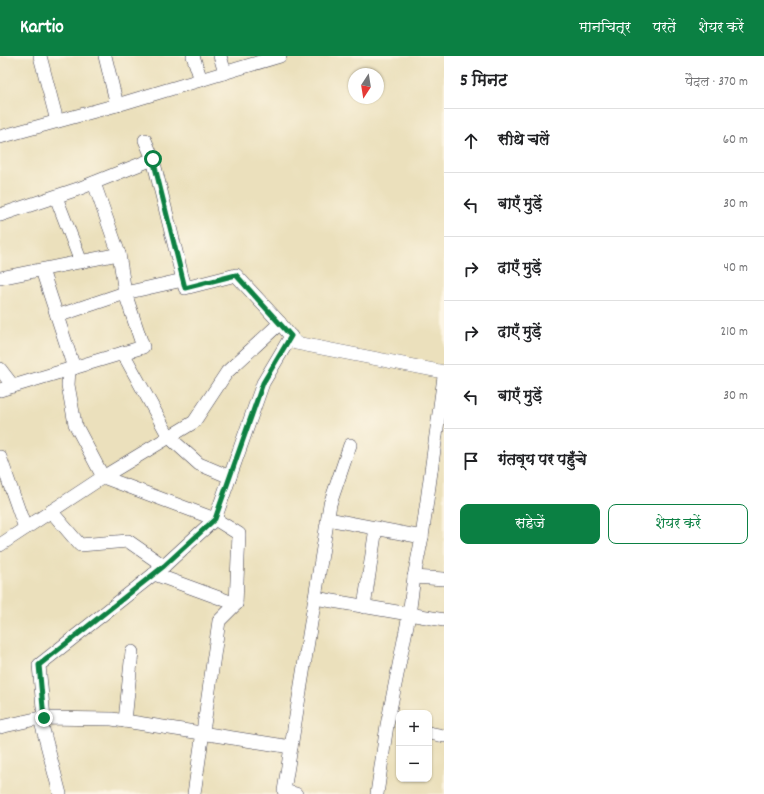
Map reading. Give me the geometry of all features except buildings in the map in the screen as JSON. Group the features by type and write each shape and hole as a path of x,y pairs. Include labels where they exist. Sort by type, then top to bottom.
{"street":[{"path":"40,56 57,121"},
{"path":"105,56 117,105"},
{"path":"193,56 201,80"},
{"path":"220,56 225,73"},
{"path":"0,137 117,105 280,56"},
{"path":"145,140 153,159 185,288 236,275 280,323 296,343 444,372"},
{"path":"0,215 56,197 153,159"},
{"path":"0,369 6,388 143,347 125,293 119,254 94,183"},
{"path":"56,197 81,262"},
{"path":"0,278 119,254"},
{"path":"42,270 57,316 71,368 68,385 75,424 103,477 215,519 239,534 236,604 219,621 194,794"},
{"path":"57,316 125,293 183,280"},
{"path":"0,545 103,477 194,422 226,372 280,323"},
{"path":"60,794 42,718 39,665 159,570 215,519 263,383 291,336"},
{"path":"123,353 169,437 200,464 230,477"},
{"path":"377,794 393,726 414,577 422,537 444,377"},
{"path":"296,794 284,791 330,504 350,445"},
{"path":"0,457 25,528"},
{"path":"51,511 80,545 128,541 159,570 236,604"},
{"path":"328,519 422,537"},
{"path":"364,607 376,528"},
{"path":"414,577 444,579"},
{"path":"315,598 444,620"},
{"path":"125,721 132,652"},
{"path":"0,727 42,718 112,719 292,747"},
{"path":"432,734 444,736"}],"route":[{"path":"44,718 39,665 164,566 215,519 263,383 291,336 236,275 185,288 153,159"}]}
